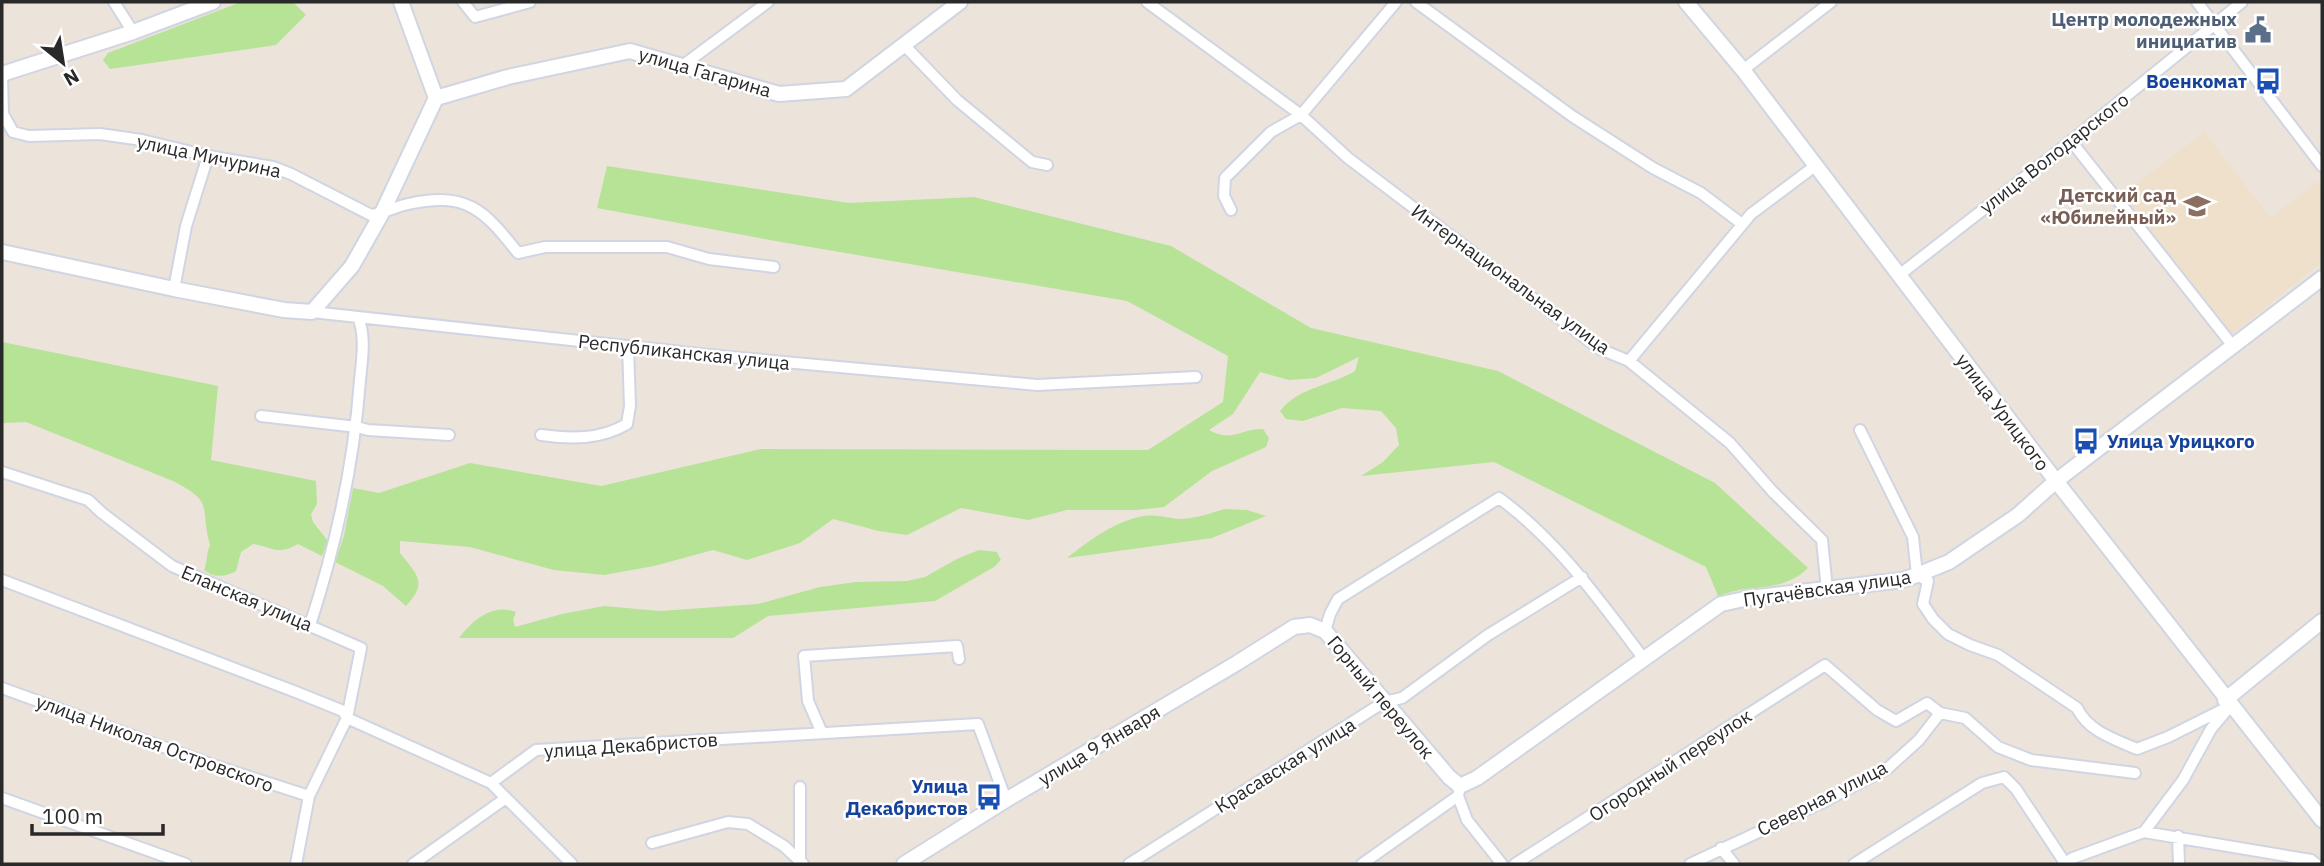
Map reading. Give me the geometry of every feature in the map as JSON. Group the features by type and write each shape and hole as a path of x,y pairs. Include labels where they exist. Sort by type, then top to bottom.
{"street":[{"path":"114,2 133,32"},
{"path":"2,74 133,32 213,2"},
{"path":"312,312 352,266 382,213 436,98 401,2"},
{"path":"464,2 475,17 530,2"},
{"path":"682,66 768,2"},
{"name":"улица Гагарина","path":"436,98 508,77 629,51 779,94 846,89 960,2"},
{"name":"Интернациональная улица","path":"1147,2 1301,116 1348,158 1600,349 1629,360 1730,443 1773,492 1822,540 1827,589"},
{"path":"1231,210 1224,196 1225,178 1271,132 1301,116 1396,2"},
{"path":"1416,2 1572,116 1653,168 1701,193 1742,224"},
{"name":"улица Урицкого","path":"1686,2 1743,70 2056,481 2322,820"},
{"path":"1743,70 1831,2"},
{"path":"2197,2 2322,166"},
{"name":"улица Володарского","path":"1898,276 2071,141 2242,2"},
{"path":"904,45 957,100 1032,162 1047,165"},
{"name":"улица Мичурина","path":"2,74 3,114 13,132 29,136 100,134 273,167 371,215 382,213"},
{"path":"2071,141 2233,346"},
{"path":"174,289 186,226 208,156"},
{"path":"1629,360 1751,214 1815,166"},
{"path":"382,213 419,202 451,201 482,212 498,226 518,253 545,247 667,247 709,258 774,267"},
{"name":"Республиканская улица","path":"2,252 284,310 836,368 1037,385 1196,377"},
{"name":"Пугачёвская улица","path":"1362,864 1459,791 1721,604 1749,598 1902,580 1949,562 2007,523 2056,481 2322,278"},
{"path":"310,625 336,538 357,426 363,343 358,317"},
{"path":"541,435 563,438 591,437 627,424 630,406 628,346"},
{"path":"261,416 357,426 368,430 449,435"},
{"path":"1860,430 1913,537 1917,575 1928,581 1923,604 1933,619 1948,634 1998,655 2077,708 2084,721 2137,749 2168,737 2228,703 2322,621"},
{"name":"Еланская улица","path":"2,472 88,500 172,566 361,649 347,718"},
{"path":"1325,631 1338,599 1499,498 1527,518 1582,577 1644,659"},
{"name":"Красавская улица","path":"1129,864 1384,702 1402,698 1488,635 1582,577"},
{"path":"2,580 296,692 491,783 572,864"},
{"name":"Горный переулок","path":"1294,627 1310,625 1325,631 1449,777 1459,791 1467,820 1502,864"},
{"name":"улица 9 Января","path":"904,864 1294,627"},
{"path":"822,733 808,701 804,656 957,646 959,659"},
{"name":"Огородный переулок","path":"1515,864 1825,665 1877,710 1896,721 1927,703 1940,713"},
{"name":"улица Николая Островского","path":"2,688 229,771 309,796"},
{"path":"2144,832 2183,780 2228,703"},
{"path":"1940,713 1965,718 1997,747 2031,760 2135,773"},
{"name":"Северная улица","path":"1690,864 1823,802 1888,768 1919,740 1940,713"},
{"path":"296,864 309,796 347,718"},
{"name":"улица Декабристов","path":"491,783 536,750 978,724 1006,800"},
{"path":"1854,864 1982,783 2004,777 2016,789 2064,864 2073,858 2144,832 2314,862"},
{"path":"800,787 801,862"},
{"path":"2,798 186,864"},
{"path":"413,864 506,798"},
{"path":"652,843 728,822 748,824 784,846 801,862"},
{"path":"2178,836 2179,864"},
{"path":"1721,848 1734,864"}],"shaded area":[{"path":"2204,132 2271,218 2318,181 2322,187 2322,262 2232,334 2122,195"}],"green space":[{"path":"241,2 293,2 306,15 276,45 110,69 103,60 108,53"},
{"path":"607,166 849,203 974,197 1171,246 1311,328 1498,371 1715,483 1808,568 1779,584 1718,596 1706,567 1494,462 1361,476 1383,462 1399,445 1396,428 1381,411 1342,408 1303,421 1286,419 1280,411 1305,392 1355,371 1359,357 1316,378 1289,380 1260,372 1233,414 1209,430 1230,435 1263,429 1269,438 1266,447 1212,471 1164,507 1136,510 1067,510 1028,520 961,508 907,535 833,519 800,543 747,560 713,550 654,566 604,575 554,570 470,547 400,541 400,553 418,578 417,591 406,606 383,586 335,562 344,536 353,488 379,493 470,463 601,486 761,449 1148,450 1223,402 1228,356 1127,301 597,208"},
{"path":"2,342 218,386 211,460 316,481 317,504 311,514 313,522 328,541 322,556 298,544 276,550 253,544 241,552 236,571 220,576 208,573 204,570 210,545 204,507 186,488 26,422 2,423"},
{"path":"1225,509 1247,510 1266,516 1212,538 1067,558 1103,532 1123,522 1149,516 1188,518"},
{"path":"979,550 997,552 1001,560 994,567 935,601 768,616 733,638 459,638 477,619 499,610 516,612 513,620 515,627 604,606 660,611 758,604 820,587 856,582 907,581 925,577"}],"place":[{"name":"Центр молодежных инициатив","path":"2258,30"},
{"name":"Военкомат","path":"2268,81"},
{"name":"Детский сад «Юбилейный»","path":"2197,206"},
{"name":"Улица Урицкого","path":"2086,441"},
{"name":"Улица Декабристов","path":"989,797"}]}
